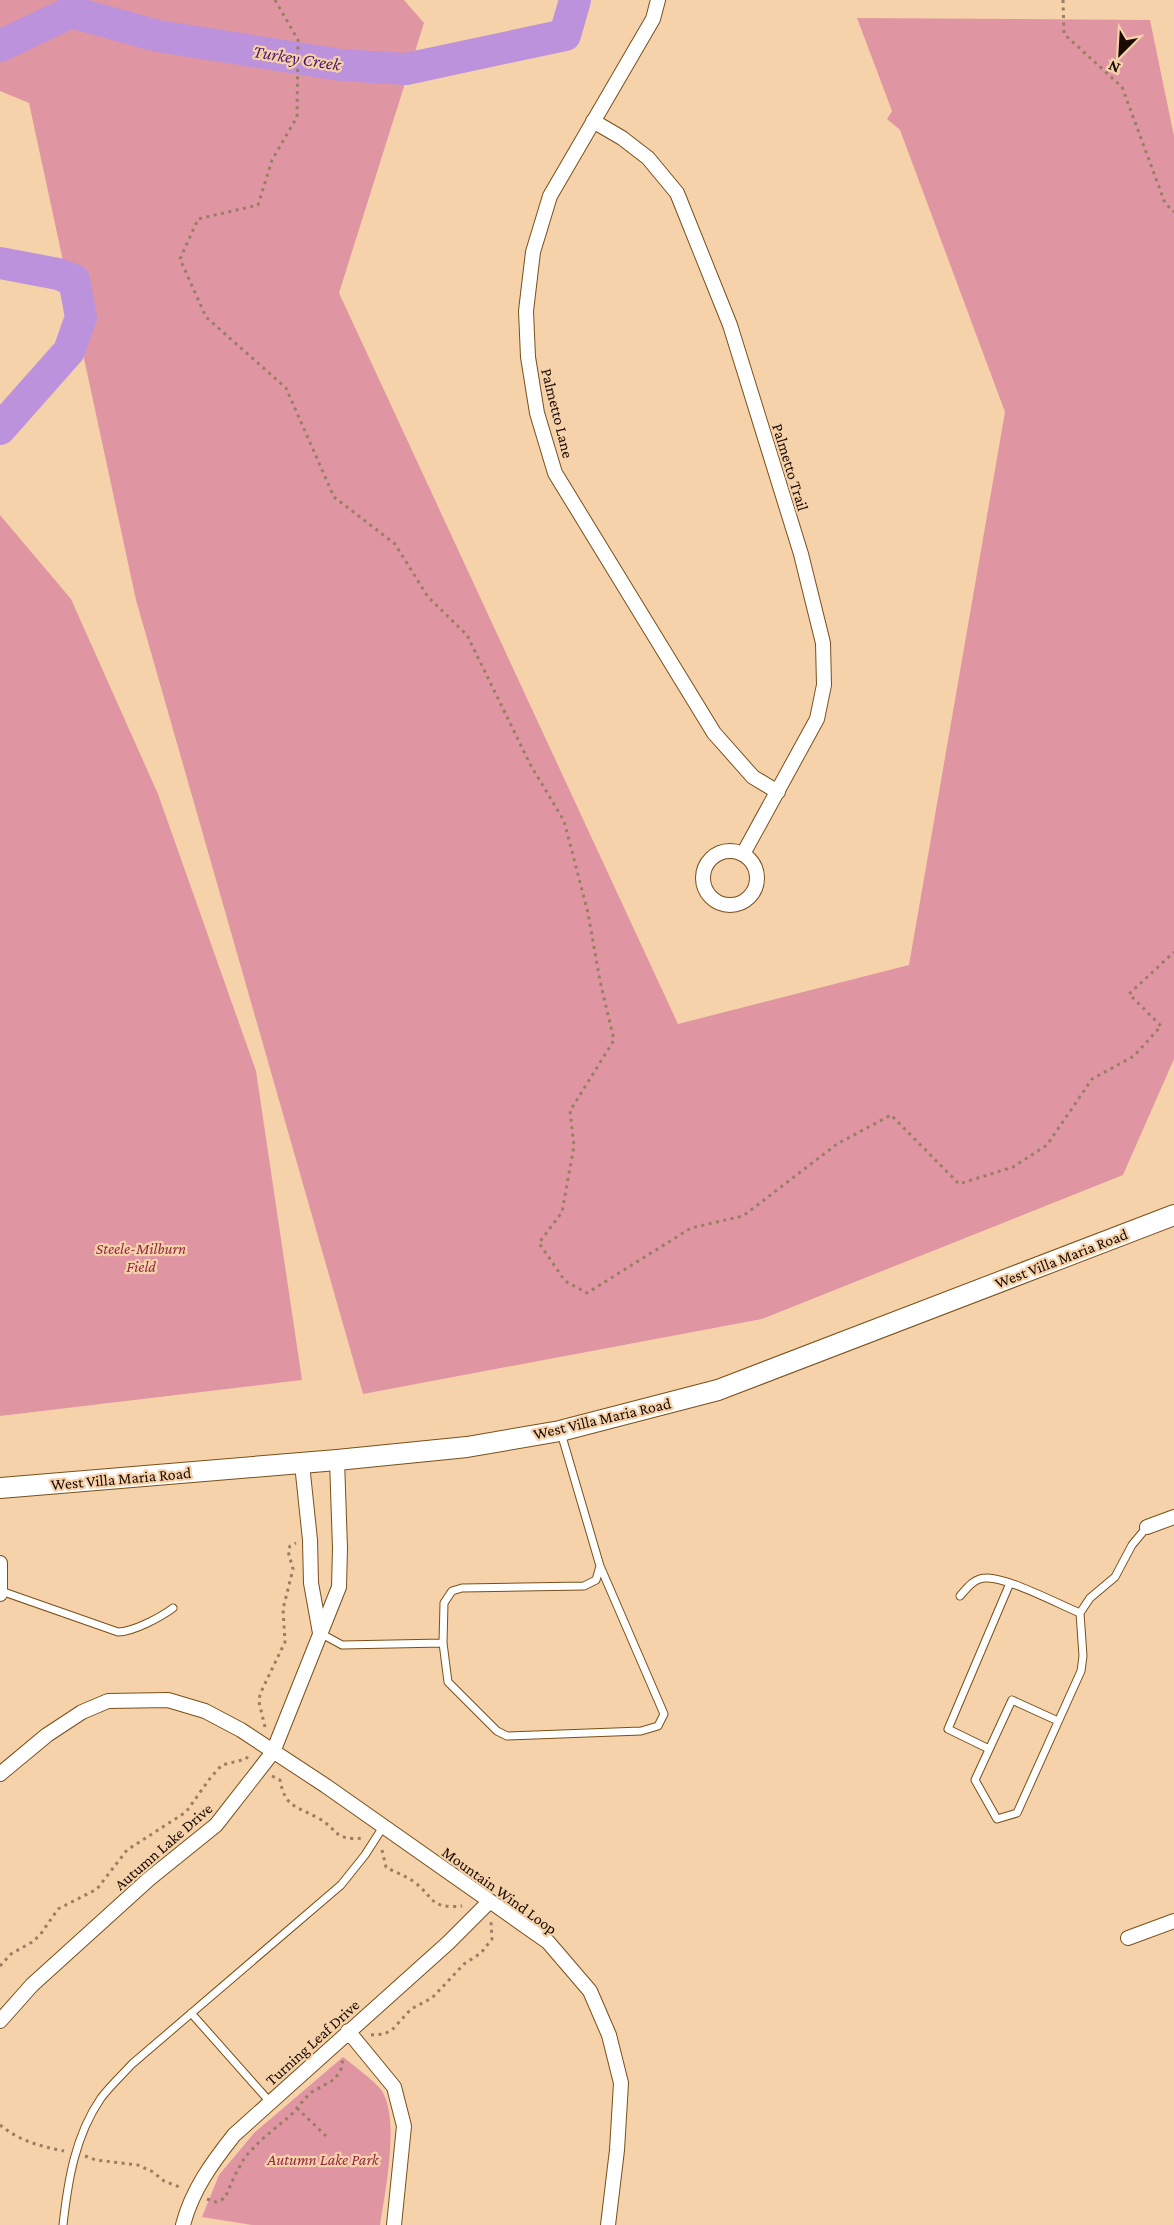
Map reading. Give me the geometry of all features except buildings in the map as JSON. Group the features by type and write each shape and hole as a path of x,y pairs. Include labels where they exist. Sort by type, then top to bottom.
{"main road":[{"name":"West Villa Maria Road","path":"0,1488 302,1464 467,1447 560,1431 718,1390 1174,1215"}],"street":[{"name":"Palmetto Lane","path":"658,0 653,19 550,196 533,252 526,311 528,357 537,413 555,473 714,733 753,777 778,792"},
{"name":"Palmetto Trail","path":"593,121 622,138 648,158 677,193 730,325 801,554 823,643 824,685 817,720 743,854"},
{"path":"731,850 743,854 752,861 757,873 757,885 751,896 741,903 729,905 717,901 708,893 703,882 704,870 719,852 731,850"},
{"name":"Autumn Lake Drive","path":"0,2021 32,1985 124,1901 216,1826 273,1752 339,1587 337,1460"},
{"path":"302,1464 310,1540 310,1583 320,1633"},
{"path":"1147,1527 1174,1517"},
{"path":"0,1563 1,1592"},
{"name":"Mountain Wind Loop","path":"0,1774 47,1735 82,1712 108,1701 168,1701 205,1711 241,1730 548,1942 590,1991 609,2035 621,2083 618,2150 608,2225"},
{"name":"Turning Leaf Drive","path":"183,2225 188,2205 208,2168 234,2134 448,1943 489,1902"},
{"path":"1128,1938 1174,1921"},
{"path":"348,2031 394,2087 404,2126 394,2225"}],"lane":[{"path":"560,1431 600,1566 664,1714 658,1726 641,1731 507,1736 497,1731 448,1682 443,1643 444,1603 452,1591 462,1588 584,1586 596,1580 600,1566"},
{"path":"1058,1721 1012,1700 975,1780 998,1819 1017,1813 1081,1671 1083,1656 1080,1613 1090,1598 1115,1577 1132,1545 1147,1527"},
{"path":"960,1596 974,1581 987,1578 1010,1583 1080,1613"},
{"path":"989,1749 948,1729 1010,1583"},
{"path":"1,1592 118,1632 130,1630 163,1616 173,1608"},
{"path":"320,1633 342,1645 443,1643"},
{"path":"63,2225 68,2181 80,2137 102,2097 132,2064 341,1885 383,1827"},
{"path":"191,2013 270,2102"}],"path":[{"path":"275,0 298,40 297,117 272,160 258,205 198,219 180,259 206,317 286,388 334,496 395,544 428,597 467,635 530,764 564,821 588,913 600,981 614,1040 570,1110 574,1146 562,1212 539,1244 565,1281 587,1293 691,1228 743,1216 837,1144 891,1115 959,1184 1013,1167 1047,1145 1092,1079 1134,1056 1161,1026 1129,994 1174,952"},
{"path":"1063,0 1065,34 1122,87 1165,203 1174,212"},
{"path":"0,1965 11,1954 40,1935 58,1909 97,1889 127,1850 186,1812 222,1765 246,1759 266,1725 259,1702 260,1694 285,1642 283,1609 293,1569 288,1551 294,1544 310,1540"},
{"path":"0,2125 19,2139 29,2143 76,2153 96,2160 138,2165 153,2172 164,2181 216,2202 225,2198 245,2157 310,2093 335,2079 344,2057 368,2036 384,2034 392,2030 411,2009 432,1998 464,1964 488,1947 492,1938 493,1923 463,1906 446,1907 436,1904 413,1881 386,1867 382,1850 373,1843 364,1838 342,1837 320,1818 299,1810 284,1797 279,1780 246,1759"},
{"path":"297,2108 326,2136"}],"green space":[{"path":"0,0 404,0 424,23 339,293 678,1024 909,965 1005,412 900,130 887,119 892,111 857,18 1150,20 1174,136 1174,1059 1123,1175 762,1319 363,1394 136,600 29,103 0,91"},
{"name":"Steele-Milburn Field","path":"0,515 71,599 158,794 256,1071 302,1380 0,1416"},
{"name":"Autumn Lake Park","path":"343,2057 379,2087 387,2103 390,2119 390,2156 380,2225 252,2225 202,2217 219,2175 254,2133"}],"waterway":[{"name":"Turkey Creek","path":"0,46 71,12 158,36 341,65 406,69 565,35 575,0"},
{"name":"Turkey Creek","path":"0,263 58,274 74,280 81,317 69,351 0,429"}]}
